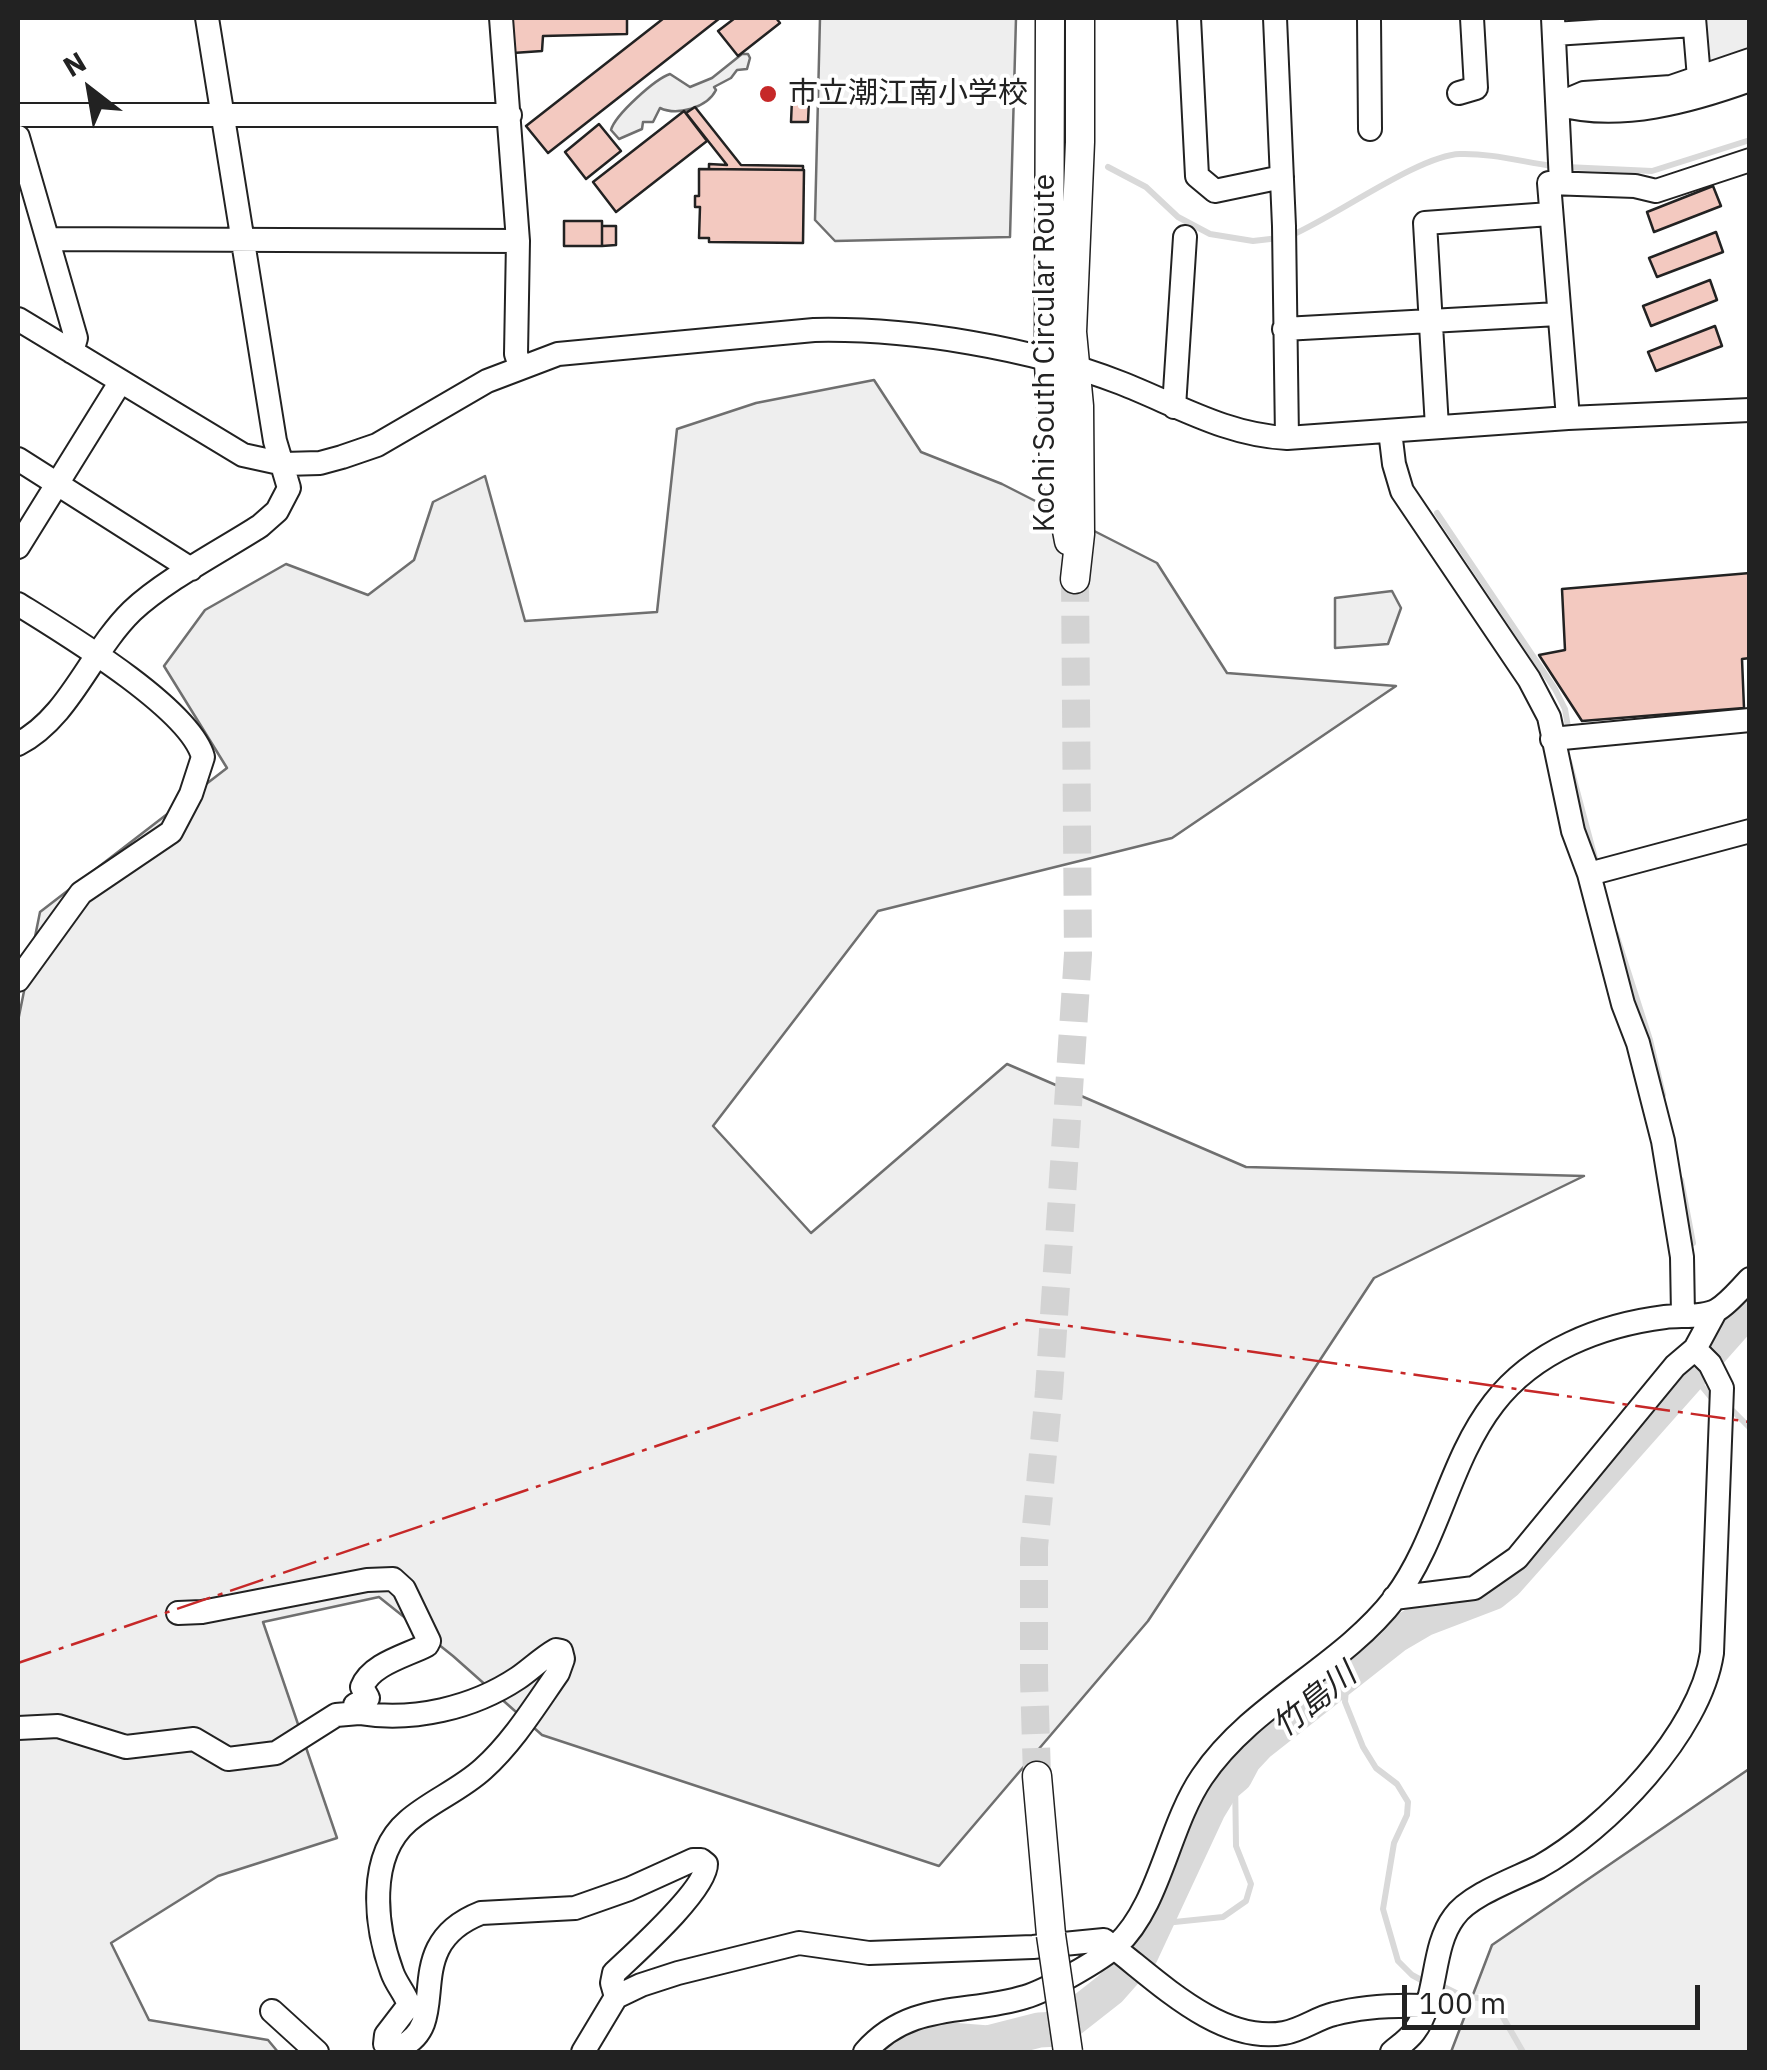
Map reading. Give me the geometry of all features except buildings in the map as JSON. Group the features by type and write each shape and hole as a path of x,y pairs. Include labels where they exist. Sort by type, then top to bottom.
{"main road":[{"name":"Kochi South Circular Route","path":"1050,18 1062,366 1080,534 1075,570"},
{"name":"Kochi South Circular Route","path":"1062,366 1072,332 1080,142 1080,18"},
{"path":"1038,1776 1051,1935 1068,2052"}],"street":[{"path":"18,744 48,724 132,611 260,526 278,511 290,488 275,441 208,18"},
{"path":"501,18 518,241 516,354 520,366"},
{"path":"1190,18 1198,176 1215,191 1282,177"},
{"path":"1275,18 1287,438"},
{"path":"1369,18 1370,129"},
{"path":"1459,93 1476,88 1472,18"},
{"path":"1560,173 1554,26 1694,21 1700,78"},
{"path":"1671,96 1700,78 1750,60"},
{"path":"1558,104 1584,93 1671,96 1750,80"},
{"path":"18,114 510,114"},
{"path":"18,137 76,338 72,352"},
{"path":"1568,418 1548,182 1560,173 1656,192 1750,160"},
{"path":"1437,427 1425,223 1550,214"},
{"path":"1174,407 1185,237"},
{"path":"48,239 518,241"},
{"path":"1284,329 1558,314"},
{"path":"18,319 242,454 284,464 320,463 377,445 487,381 558,354 814,330 865,331 1009,350 1120,383 1226,428 1260,437 1750,410"},
{"path":"18,546 121,382"},
{"path":"1390,431 1402,491 1546,706 1573,831 1663,1141 1682,1258 1683,1316"},
{"path":"18,459 191,569"},
{"path":"18,604 96,655 182,720 201,751 202,763 172,832 81,893 18,980"},
{"path":"1552,740 1750,720"},
{"path":"1588,874 1750,831"},
{"path":"1392,2052 1412,2034 1426,2006 1452,1918 1592,1831 1646,1775 1694,1708 1712,1653 1722,1404 1722,1388 1702,1355 1715,1312 1750,1279"},
{"path":"1128,1959 1141,1912 1200,1778 1263,1711 1366,1630 1394,1598 1414,1568 1469,1442 1494,1402 1528,1368 1573,1340 1661,1317 1715,1312"},
{"path":"1394,1598 1474,1588 1517,1558 1676,1366 1702,1355"},
{"path":"178,1613 202,1612 367,1580 393,1579 404,1589 429,1640 427,1645 382,1666 364,1680 362,1687 368,1698 355,1705 359,1714"},
{"path":"18,1728 58,1726 126,1746 194,1739 228,1759 276,1753 336,1715 404,1715 470,1704 519,1678 556,1650 563,1656 558,1673 495,1757 398,1830 386,1856 378,1888 381,1921 392,1973 409,2006 386,2035 384,2044 402,2046 418,2034 426,2021 426,1990 435,1953 446,1934 470,1918 576,1908 701,1860 706,1871 697,1886 614,1974 616,1997"},
{"path":"583,2052 616,1997 678,1973 798,1942 868,1953 1033,1947 1104,1940 1224,2025 1255,2034 1288,2033 1332,2014 1394,2004 1426,2006"},
{"path":"865,2052 908,2020 948,2009 1026,1997 1128,1959"},
{"path":"272,2011 317,2052"}],"shaded area":[{"path":"820,18 1016,18 1010,237 835,241 815,220"},
{"path":"1700,18 1749,18 1749,52 1709,66"},
{"path":"742,54 750,58 747,69 737,70 714,87 716,90 706,102 691,109 660,108 653,122 643,122 642,129 619,139 611,130 627,107 663,77 670,74 690,87 712,78"},
{"path":"874,380 921,452 1002,484 1157,563 1227,673 1396,686 1172,838 878,911 713,1126 811,1233 1007,1064 1246,1167 1584,1176 1374,1278 1148,1621 939,1866 542,1735 379,1597 263,1622 337,1838 218,1876 111,1943 149,2020 268,2040 278,2052 18,2052 18,1021 40,912 227,768 164,666 205,610 286,564 368,595 414,560 433,502 485,476 525,621 657,612 677,429 756,403"},
{"path":"1392,591 1401,608 1388,644 1335,648 1335,598"},
{"path":"1749,1769 1749,2052 1451,2052 1492,1945"}],"waterway":[{"path":"1566,167 1652,171 1750,140"},
{"path":"1292,235 1401,175 1443,157 1483,155 1553,166"},
{"path":"1108,167 1146,187 1178,217 1210,234 1253,241 1279,238"},
{"path":"1437,513 1555,689 1568,727"},
{"path":"1569,761 1596,862"},
{"path":"1616,934 1663,1095"},
{"path":"1681,1180 1693,1243"},
{"name":"竹島川","path":"895,2052 925,2038 988,2043 1059,2029 1110,1989 1141,1954 1208,1810 1258,1744 1395,1636 1424,1619 1492,1593 1507,1581 1750,1307"},
{"path":"1692,1374 1714,1401"},
{"path":"1730,1408 1750,1428"},
{"path":"1347,1673 1345,1702 1363,1747 1376,1768 1397,1784 1408,1802 1407,1815 1394,1843 1383,1909 1398,1961 1423,1981"},
{"path":"1155,1924 1223,1917 1246,1901 1251,1884 1236,1846 1235,1776"},
{"path":"1440,1985 1462,1996 1493,2000 1523,2052"}],"tunnel":[{"path":"1037,1776 1034,1547 1049,1391 1078,954 1075,579"}],"power":[{"path":"18,1663 1027,1320 1750,1422"}],"place":[{"name":"市立潮江南小学校","path":"768,94"}]}
